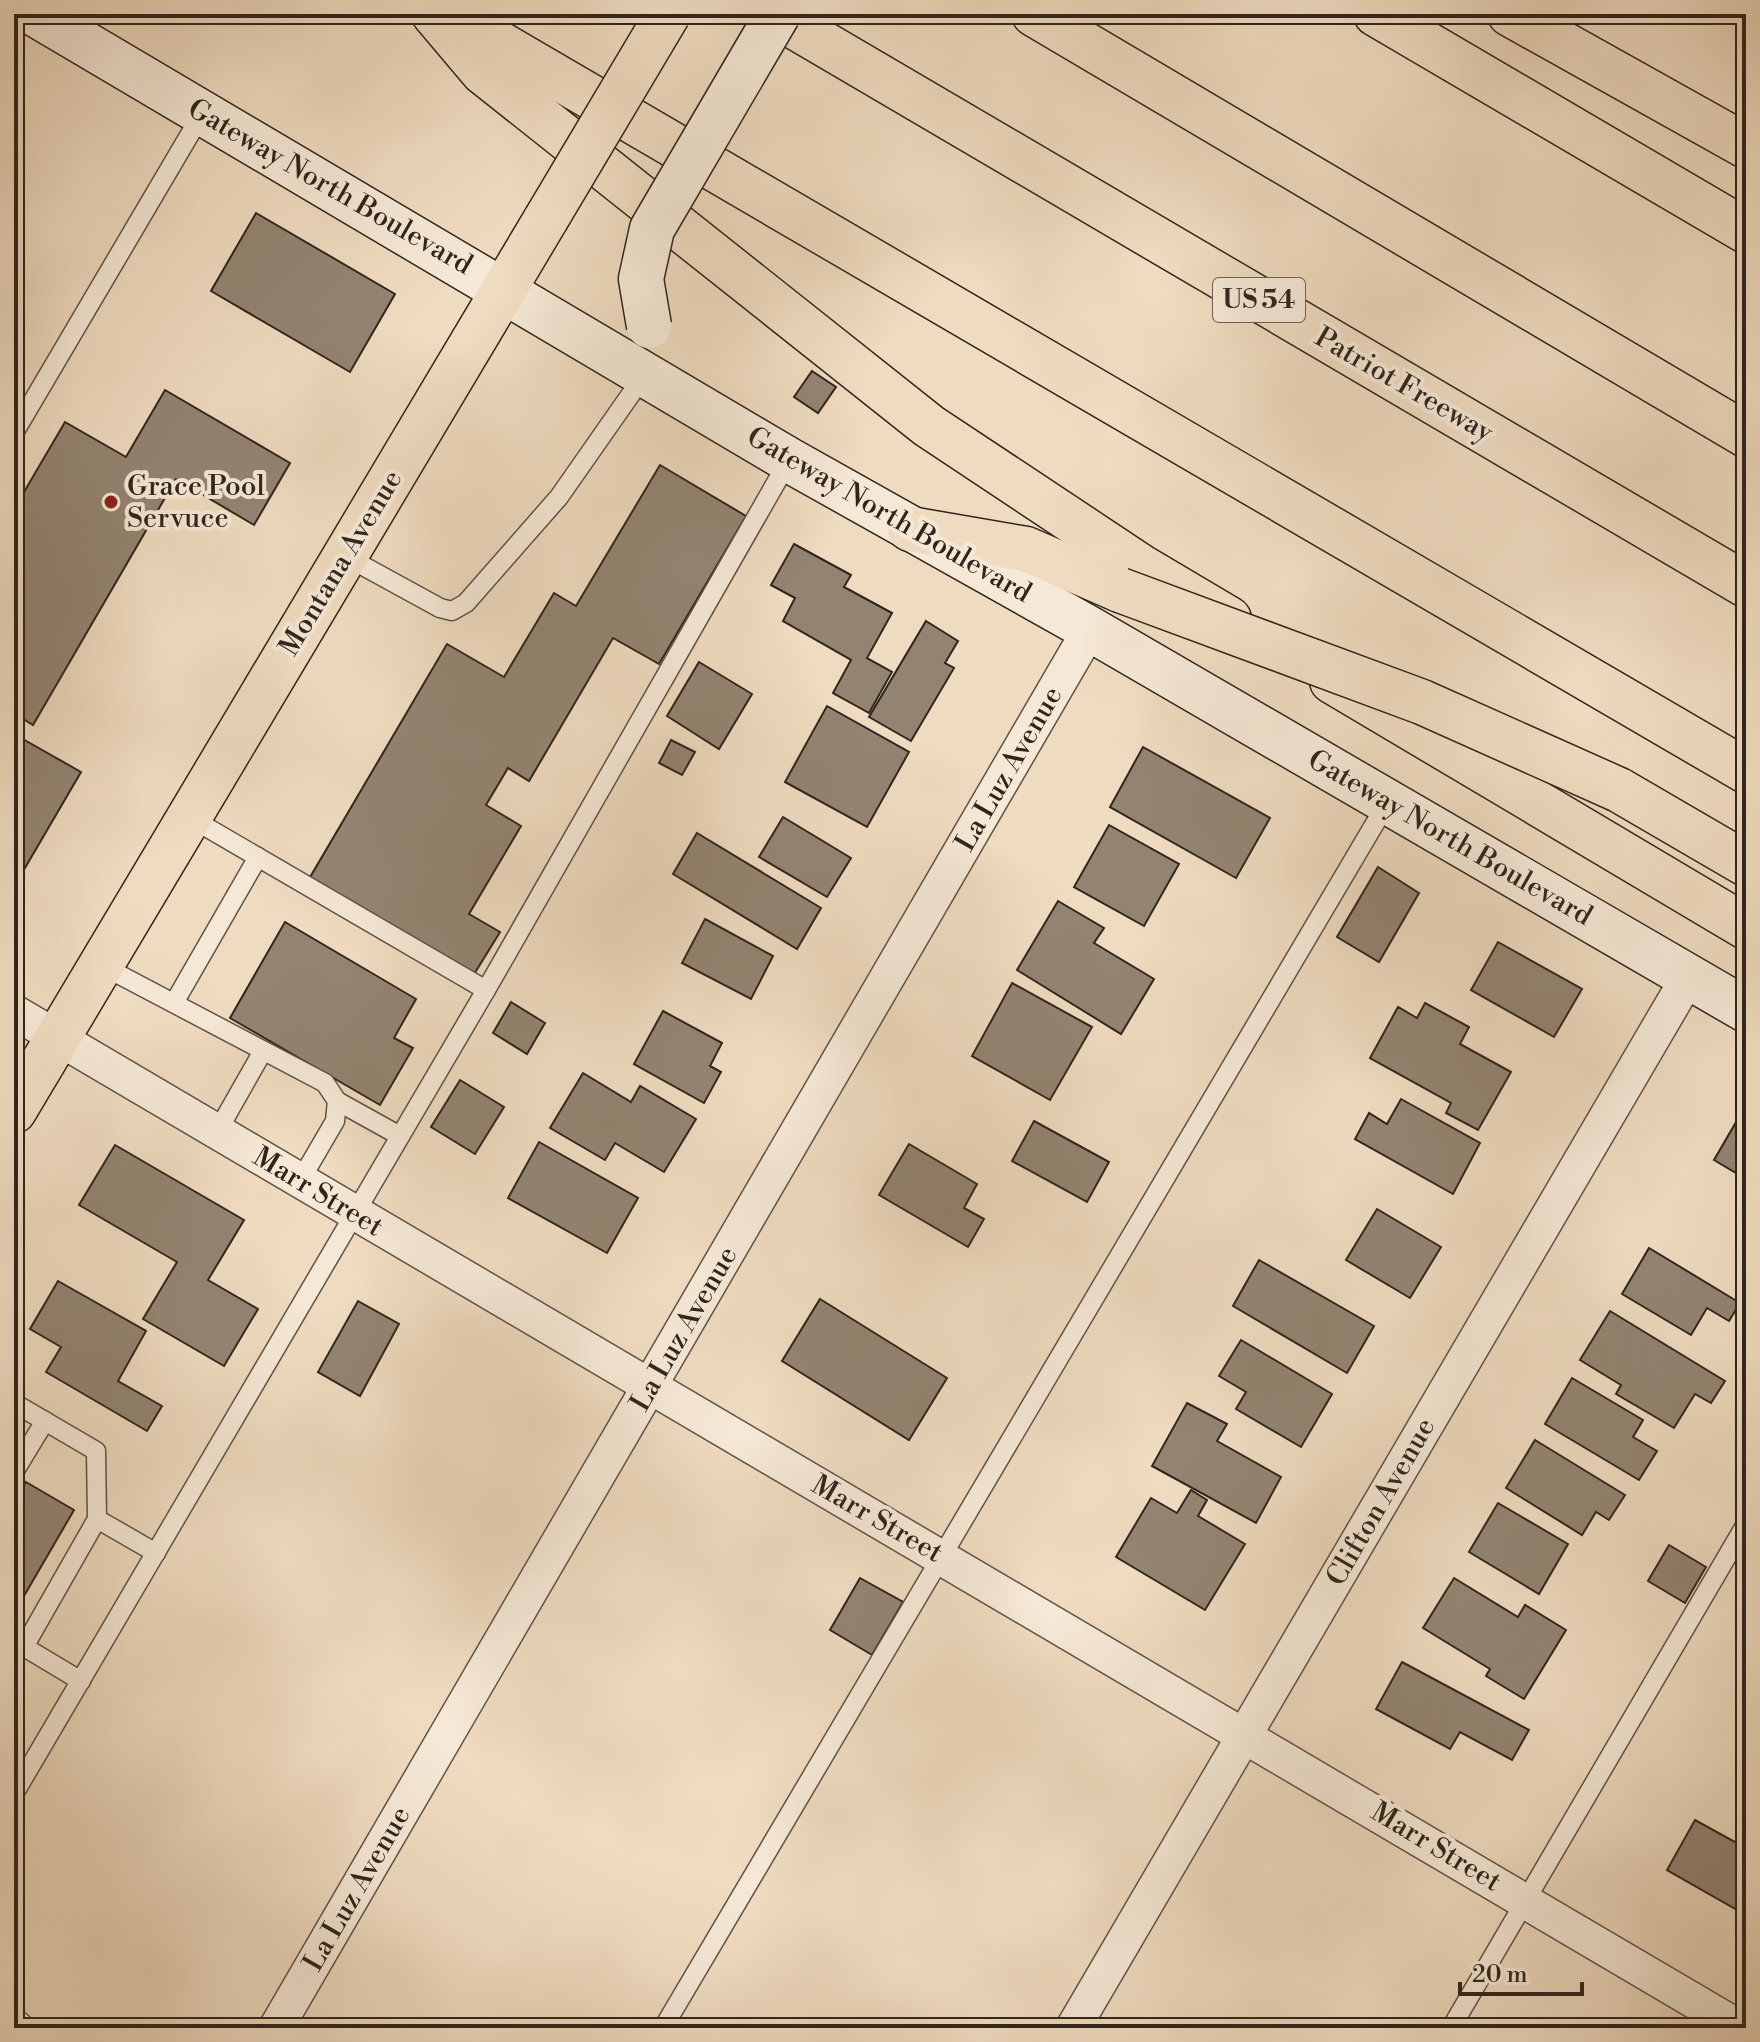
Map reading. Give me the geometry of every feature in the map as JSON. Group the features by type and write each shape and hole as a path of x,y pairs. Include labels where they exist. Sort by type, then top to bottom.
{"main road":[{"name":"Gateway North Boulevard","path":"35,14 505,289 789,460 1090,629 1746,1010"},
{"path":"434,14 483,72 929,426 1143,568 1746,927"},
{"path":"449,14 1746,771"},
{"name":"Montana Avenue","path":"14,1111 668,14"},
{"path":"653,379 641,279 652,229 776,14"},
{"name":"Patriot Freeway","path":"776,14 1746,585"},
{"path":"1034,14 1746,435"},
{"path":"1376,14 1746,231"},
{"path":"1510,14 1746,146"},
{"path":"910,529 1026,549 1120,590 1422,702 1619,790 1746,864"}],"street":[{"name":"La Luz Avenue","path":"276,2028 1090,629"},
{"name":"Clifton Avenue","path":"1073,2028 1689,976"},
{"name":"Marr Street","path":"14,1012 1740,2028"}],"lane":[{"path":"14,433 203,112"},
{"path":"345,556 440,608 452,611 466,603 559,497 653,379"},
{"path":"14,1794 356,1214 789,460"},
{"path":"663,2028 1387,803"},
{"path":"189,817 486,990"},
{"path":"174,1003 258,857"},
{"path":"101,965 325,1083 337,1101 400,1136"},
{"path":"217,1132 263,1051"},
{"path":"300,1181 335,1121 337,1101"},
{"path":"14,1403 96,1451 97,1519 19,1644 81,1681"},
{"path":"14,1472 45,1421"},
{"path":"97,1519 156,1553"},
{"path":"1451,2028 1746,1524"}],"building":[{"path":"256,213 395,294 350,372 211,291"},
{"path":"812,371 836,387 818,413 794,397"},
{"path":"165,390 290,463 254,525 176,479 33,725 14,713 14,509 65,422 126,457"},
{"path":"660,465 746,516 659,664 613,638 529,781 508,768 486,805 521,826 469,914 500,932 473,976 309,879 447,644 504,677 554,593 576,606"},
{"path":"794,544 851,575 844,587 892,613 867,658 892,672 869,713 833,693 851,660 783,621 795,598 771,585"},
{"path":"926,621 958,641 945,663 954,668 911,741 869,717"},
{"path":"699,662 752,694 719,749 667,716"},
{"path":"827,706 909,752 867,827 785,782"},
{"path":"14,734 81,772 25,868 14,862"},
{"path":"671,740 695,752 682,775 659,763"},
{"path":"1143,747 1270,818 1236,878 1110,807"},
{"path":"783,817 851,858 827,897 759,857"},
{"path":"1109,825 1179,864 1144,926 1074,887"},
{"path":"697,833 821,908 797,949 673,874"},
{"path":"1378,867 1419,893 1379,962 1337,937"},
{"path":"1058,901 1104,928 1094,943 1154,979 1121,1034 1017,970"},
{"path":"705,919 773,956 751,999 682,963"},
{"path":"285,922 416,999 394,1038 413,1048 380,1105 230,1018"},
{"path":"1498,942 1582,989 1554,1037 1471,990"},
{"path":"1012,983 1092,1027 1050,1100 972,1056"},
{"path":"511,1002 545,1023 527,1054 493,1033"},
{"path":"1425,1003 1469,1027 1460,1044 1511,1072 1478,1130 1446,1113 1451,1103 1370,1058 1398,1007 1417,1018"},
{"path":"663,1011 722,1043 710,1066 721,1072 704,1103 634,1064"},
{"path":"583,1073 631,1102 640,1086 696,1119 664,1172 615,1143 605,1160 550,1128"},
{"path":"460,1080 504,1107 475,1154 431,1127"},
{"path":"1401,1099 1480,1143 1453,1194 1355,1139 1369,1113 1387,1124"},
{"path":"1746,1105 1746,1179 1714,1160"},
{"path":"1034,1121 1109,1162 1087,1202 1012,1161"},
{"path":"539,1142 638,1198 607,1253 508,1198"},
{"path":"909,1144 977,1184 964,1208 984,1219 968,1247 879,1195"},
{"path":"115,1145 244,1220 208,1280 258,1309 224,1366 143,1319 177,1262 79,1205"},
{"path":"1377,1209 1441,1247 1410,1298 1346,1260"},
{"path":"1649,1248 1740,1303 1729,1321 1707,1308 1691,1335 1622,1294"},
{"path":"1259,1260 1374,1326 1347,1373 1233,1306"},
{"path":"58,1281 146,1331 118,1381 162,1406 147,1431 46,1372 61,1347 30,1329"},
{"path":"820,1299 947,1378 909,1440 782,1361"},
{"path":"358,1301 399,1324 360,1396 318,1372"},
{"path":"1610,1311 1725,1381 1711,1403 1695,1394 1674,1428 1616,1394 1621,1385 1580,1360"},
{"path":"1241,1340 1332,1394 1301,1447 1236,1409 1246,1392 1219,1376"},
{"path":"1572,1378 1643,1420 1633,1437 1657,1451 1639,1480 1545,1424"},
{"path":"1187,1403 1227,1424 1217,1441 1281,1477 1256,1523 1152,1466"},
{"path":"1535,1440 1625,1495 1609,1520 1596,1512 1582,1535 1506,1488"},
{"path":"26,1482 74,1510 17,1608 14,1606 14,1502"},
{"path":"1191,1490 1207,1500 1198,1516 1245,1544 1205,1610 1116,1557 1151,1498 1177,1513"},
{"path":"1498,1503 1568,1544 1539,1594 1469,1552"},
{"path":"1669,1545 1706,1567 1685,1603 1648,1581"},
{"path":"860,1578 903,1602 872,1655 830,1630"},
{"path":"1454,1578 1518,1617 1525,1605 1566,1630 1524,1699 1486,1676 1490,1669 1423,1628"},
{"path":"1746,1649 1746,1670 1737,1665"},
{"path":"1402,1662 1529,1730 1512,1760 1460,1732 1450,1749 1376,1709"},
{"path":"1695,1820 1746,1848 1746,1915 1667,1870"}],"place":[{"name":"Grace Pool Servuce","path":"111,502"}]}
